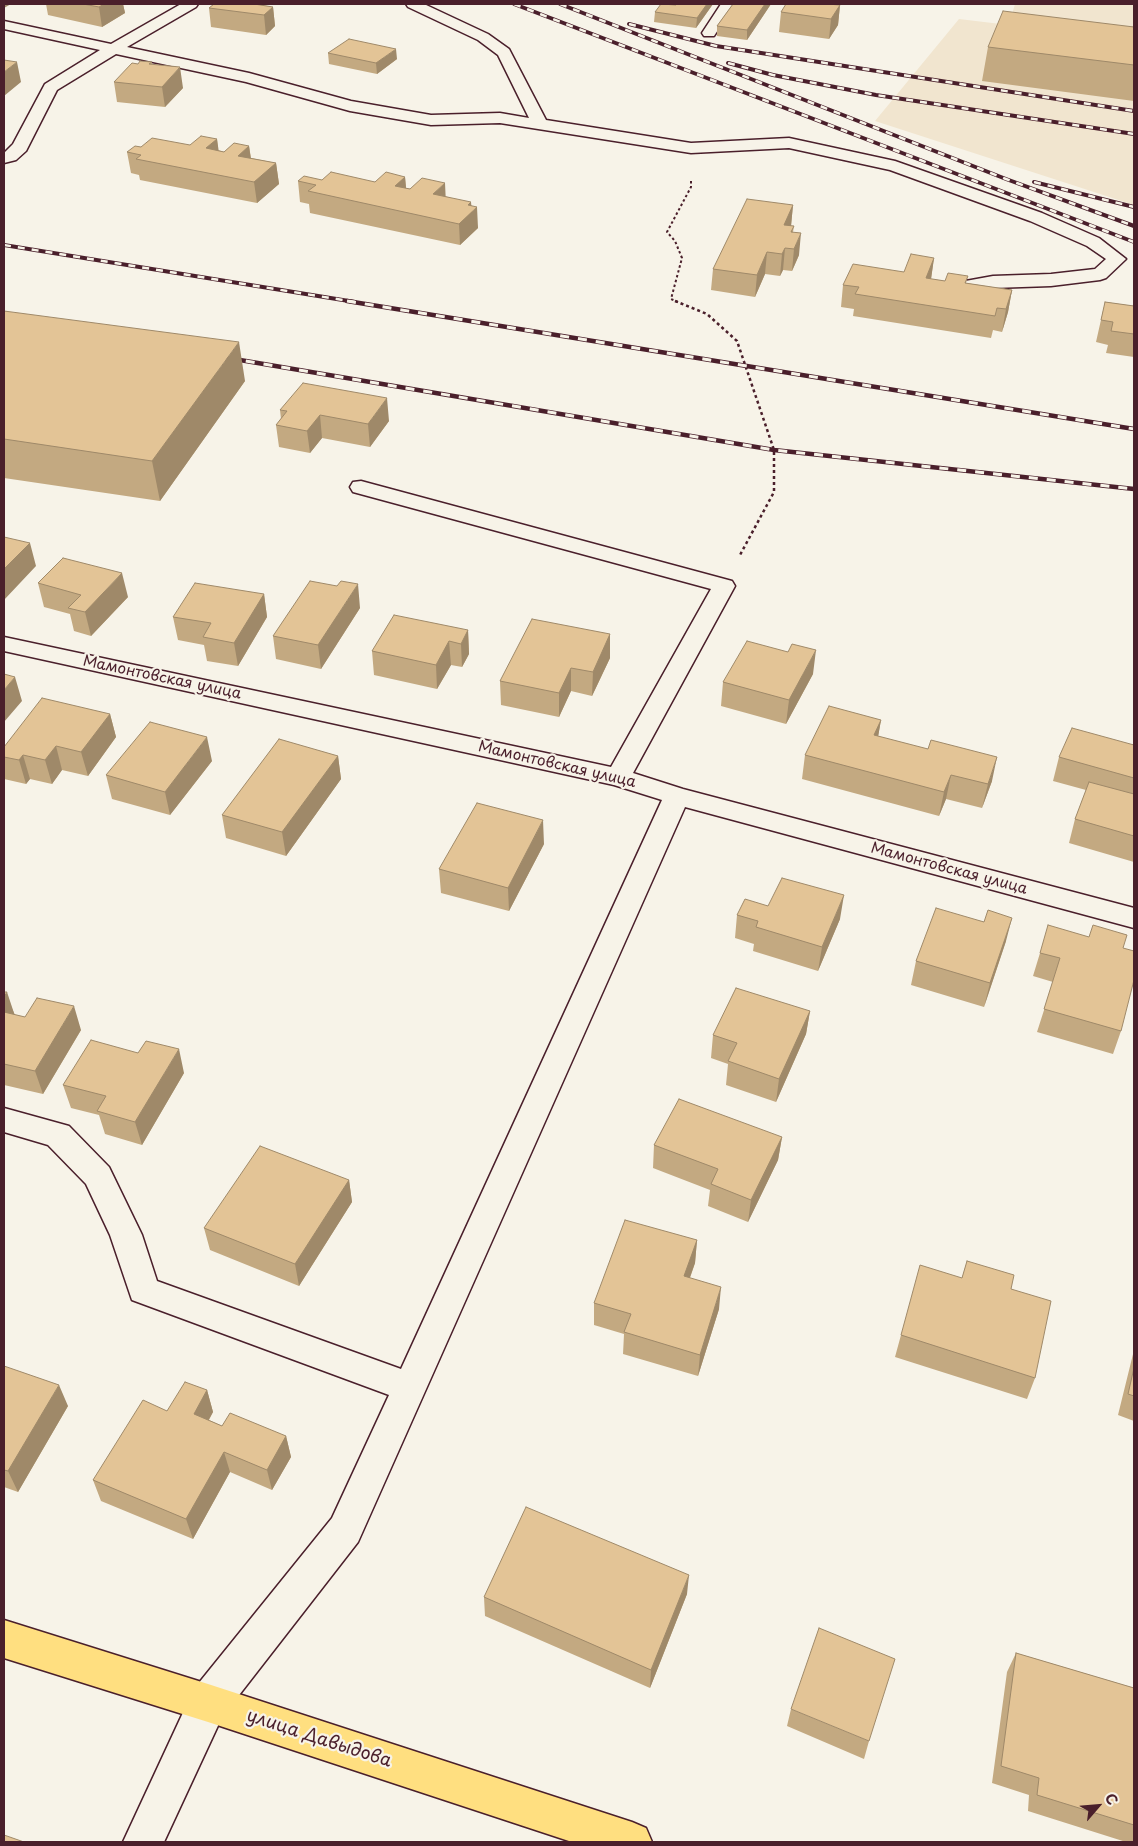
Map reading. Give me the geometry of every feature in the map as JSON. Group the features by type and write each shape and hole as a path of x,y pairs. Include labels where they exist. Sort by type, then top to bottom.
{"main road":[{"name":"улица Давыдова","path":"4,1639 208,1703 632,1842"}],"street":[{"path":"4,158 10,156 20,147 50,87 191,4"},
{"path":"413,4 483,37 504,52 540,124"},
{"path":"709,33 728,4"},
{"path":"4,25 249,78 359,108 431,120 500,118 691,148 789,143 895,166 1036,217 1093,242 1117,259 1100,274 1051,280 993,282 956,288"},
{"path":"361,487 724,586 618,777"},
{"name":"Мамонтовская улица","path":"4,644 618,777 676,796 1134,918"},
{"path":"143,1842 208,1703 345,1530 676,796"},
{"path":"4,1120 58,1135 98,1176 126,1235 144,1290 408,1387"}],"path":[{"path":"691,148 691,187 667,232 675,241 682,258 670,299 707,314 737,341 774,450 774,492 724,586"}],"shaded area":[{"path":"1015,4 1134,4 1134,205 875,121 959,19 1009,25"}],"building":[{"path":"83,4 104,4 99,7"},
{"path":"214,4 254,4 273,7 264,15 209,8"},
{"path":"661,4 707,4 697,18 655,12"},
{"path":"733,4 765,4 747,30 717,26"},
{"path":"786,4 840,5 831,19 781,12"},
{"path":"1003,11 1134,27 1134,65 988,47"},
{"path":"349,39 396,49 376,63 328,53"},
{"path":"4,60 17,62 4,72"},
{"path":"140,61 152,62 149,64 180,67 162,87 114,82 132,63 138,64"},
{"path":"201,136 217,139 206,148 224,152 234,143 249,146 238,156 276,163 254,182 136,159 141,155 127,152 135,146 141,147 152,138 190,145"},
{"path":"331,172 375,182 386,172 405,177 395,186 410,189 422,178 445,183 433,194 471,202 468,205 477,207 459,224 308,191 316,185 298,181 304,176 322,180"},
{"path":"747,199 793,205 784,225 794,226 791,232 801,233 794,249 785,248 782,254 767,252 757,275 713,269"},
{"path":"911,254 934,258 926,278 945,281 948,273 968,276 965,283 1012,290 1006,309 997,308 995,316 855,294 859,287 843,285 853,264 904,272"},
{"path":"1105,302 1134,306 1134,334 1111,331 1113,322 1101,320"},
{"path":"4,311 239,342 152,461 4,439"},
{"path":"303,383 387,398 368,424 320,415 307,431 276,425 287,411 280,410"},
{"path":"4,537 30,543 4,569"},
{"path":"63,558 122,573 85,612 68,608 81,595 38,583"},
{"path":"310,581 337,586 341,581 358,584 318,645 273,636"},
{"path":"195,583 264,594 234,643 203,637 211,623 173,617"},
{"path":"394,615 468,630 461,644 449,641 436,665 372,651"},
{"path":"532,619 610,634 593,672 571,668 559,693 500,681"},
{"path":"747,641 788,652 792,644 816,650 789,700 723,682"},
{"path":"4,674 15,677 4,690"},
{"path":"42,698 110,714 81,752 56,746 45,760 23,755 19,760 4,757 4,747"},
{"path":"829,706 881,720 874,735 928,749 931,740 997,757 988,784 951,775 944,792 805,755"},
{"path":"150,722 207,737 165,792 106,775"},
{"path":"1072,728 1134,745 1134,778 1059,757"},
{"path":"279,739 338,756 282,832 222,815"},
{"path":"1089,782 1134,794 1134,836 1075,819"},
{"path":"477,803 543,820 508,888 439,869"},
{"path":"782,878 844,895 822,947 756,927 758,921 737,915 745,899 768,906"},
{"path":"936,908 984,922 988,910 1012,918 990,983 916,961"},
{"path":"1048,925 1089,937 1093,925 1127,935 1123,948 1134,951 1134,980 1121,1031 1044,1009 1060,958 1040,953"},
{"path":"736,988 810,1011 779,1079 728,1061 737,1043 713,1035"},
{"path":"37,998 74,1006 35,1071 4,1064 4,1012 25,1017"},
{"path":"91,1040 138,1053 146,1041 179,1049 135,1122 97,1111 106,1096 63,1085"},
{"path":"679,1099 782,1137 751,1200 711,1184 718,1169 654,1145"},
{"path":"260,1146 349,1180 295,1264 204,1228"},
{"path":"625,1220 697,1240 684,1276 721,1287 700,1355 624,1332 631,1314 594,1303"},
{"path":"967,1261 1014,1275 1011,1289 1051,1301 1035,1378 901,1335 920,1265 962,1278"},
{"path":"4,1366 59,1385 8,1471 4,1470"},
{"path":"1134,1368 1134,1396 1128,1394"},
{"path":"185,1382 207,1390 194,1414 222,1426 230,1413 286,1436 267,1470 224,1452 186,1519 93,1480 143,1400 167,1411"},
{"path":"526,1507 689,1575 651,1670 484,1597"},
{"path":"819,1628 895,1659 869,1741 791,1709"},
{"path":"1016,1653 1134,1688 1134,1825 1037,1795 1039,1778 1001,1766"},
{"path":"4,1835 24,1842 4,1842"}],"railway":[{"path":"514,4 1134,242"},
{"path":"560,4 1006,179 1134,226"},
{"path":"629,24 716,46 1134,111"},
{"path":"728,63 773,75 876,95 1134,134"},
{"path":"1034,182 1134,207"},
{"path":"4,245 355,302"},
{"path":"347,301 1134,429"},
{"path":"228,358 774,450 1134,489"}]}
